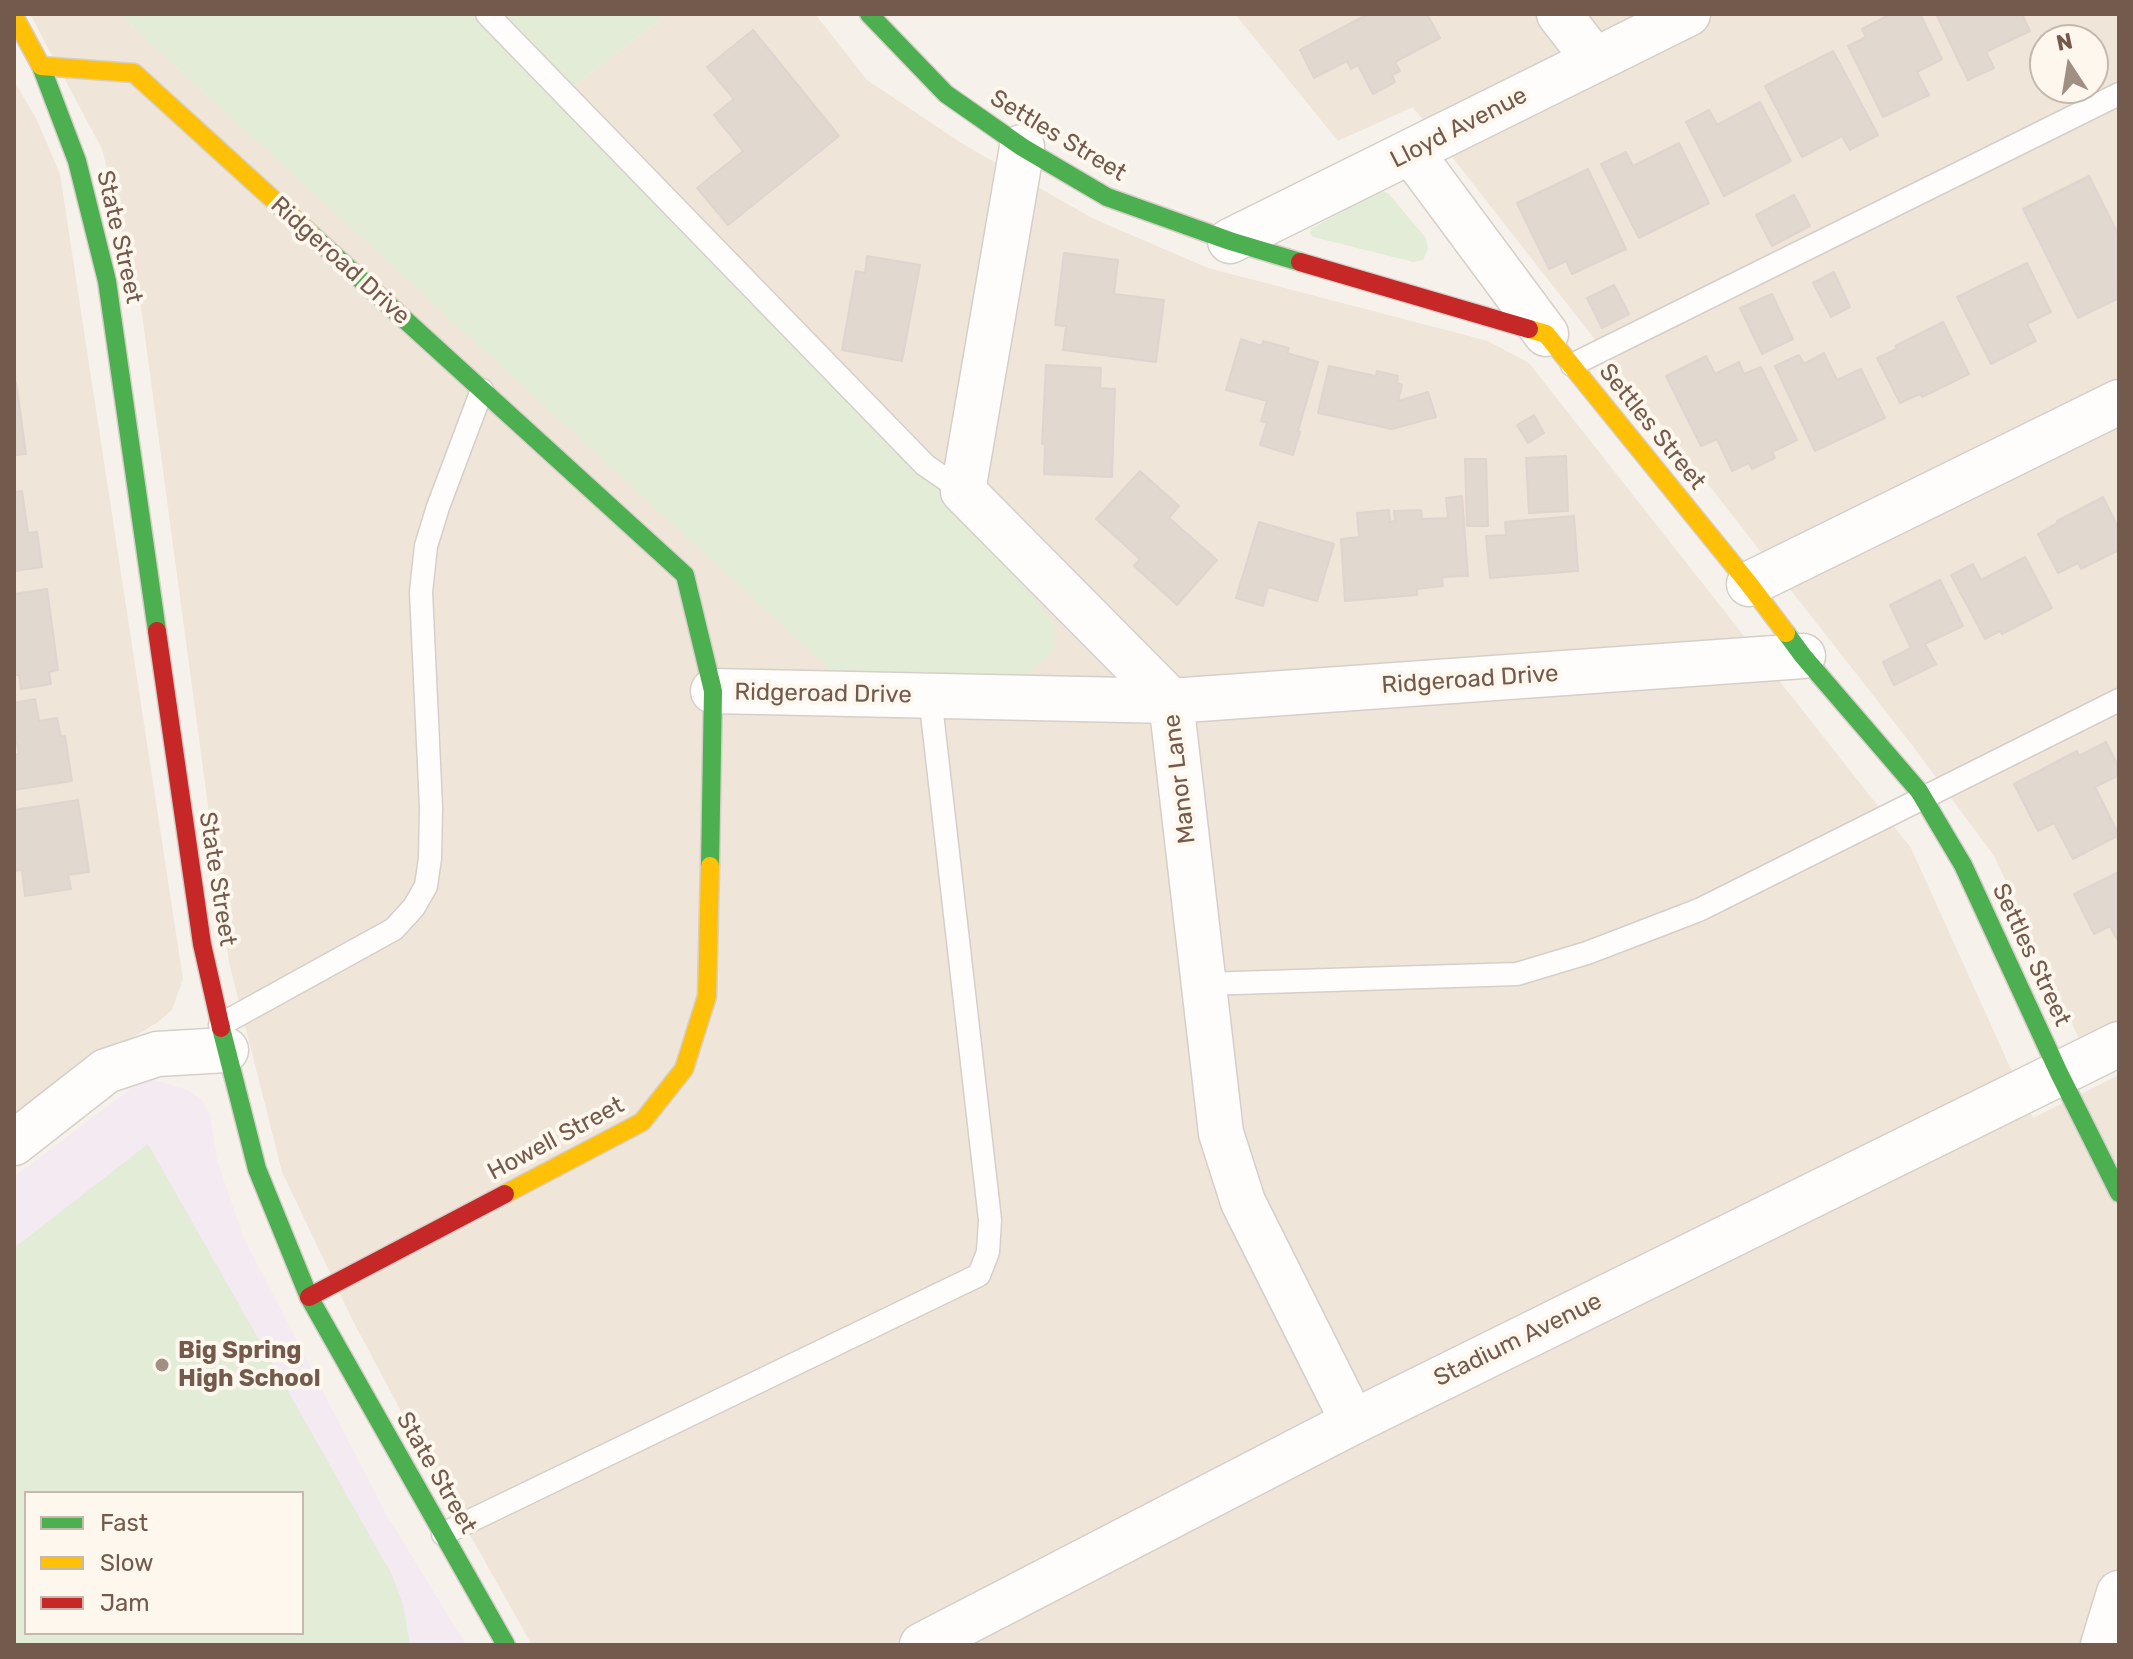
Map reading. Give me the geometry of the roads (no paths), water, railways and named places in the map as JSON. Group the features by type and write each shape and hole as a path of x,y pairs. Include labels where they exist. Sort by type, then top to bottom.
{"street":[{"name":"Settles Street","path":"869,14 946,94 1022,147 1107,197 1559,350 1749,584 1803,656 1923,798 1963,865 2059,1073 2119,1193"},
{"path":"1559,14 1594,59"},
{"name":"Lloyd Avenue","path":"1230,241 1688,14"},
{"path":"14,16 41,66"},
{"name":"Ridgeroad Drive","path":"41,66 134,73 685,575 713,691 1171,701 1803,656"},
{"name":"State Street","path":"41,66 77,161 107,281 199,929 257,1169 309,1297 506,1645"},
{"path":"963,491 1022,147"},
{"path":"1411,152 1559,350"},
{"path":"1749,584 2119,402"},
{"name":"Manor Lane","path":"963,491 1171,701 1221,1133 1243,1202 1353,1422"},
{"name":"Howell Street","path":"309,1297 642,1122 684,1069 707,996 713,691"},
{"path":"14,1143 106,1071 223,1037"},
{"name":"Stadium Avenue","path":"922,1645 1353,1422 2119,1044"},
{"path":"2103,1645 2119,1593"}],"lane":[{"path":"487,14 925,465 963,491"},
{"path":"1559,350 2119,94"},
{"path":"223,1037 394,929 414,907 426,886 431,807 421,592 426,546 482,390"},
{"path":"443,1534 979,1275 988,1252 990,1220 930,696"},
{"path":"1204,984 1517,974 1587,953 1699,910 2119,700"}],"place":[{"name":"Big Spring High School","path":"162,1365"}]}
